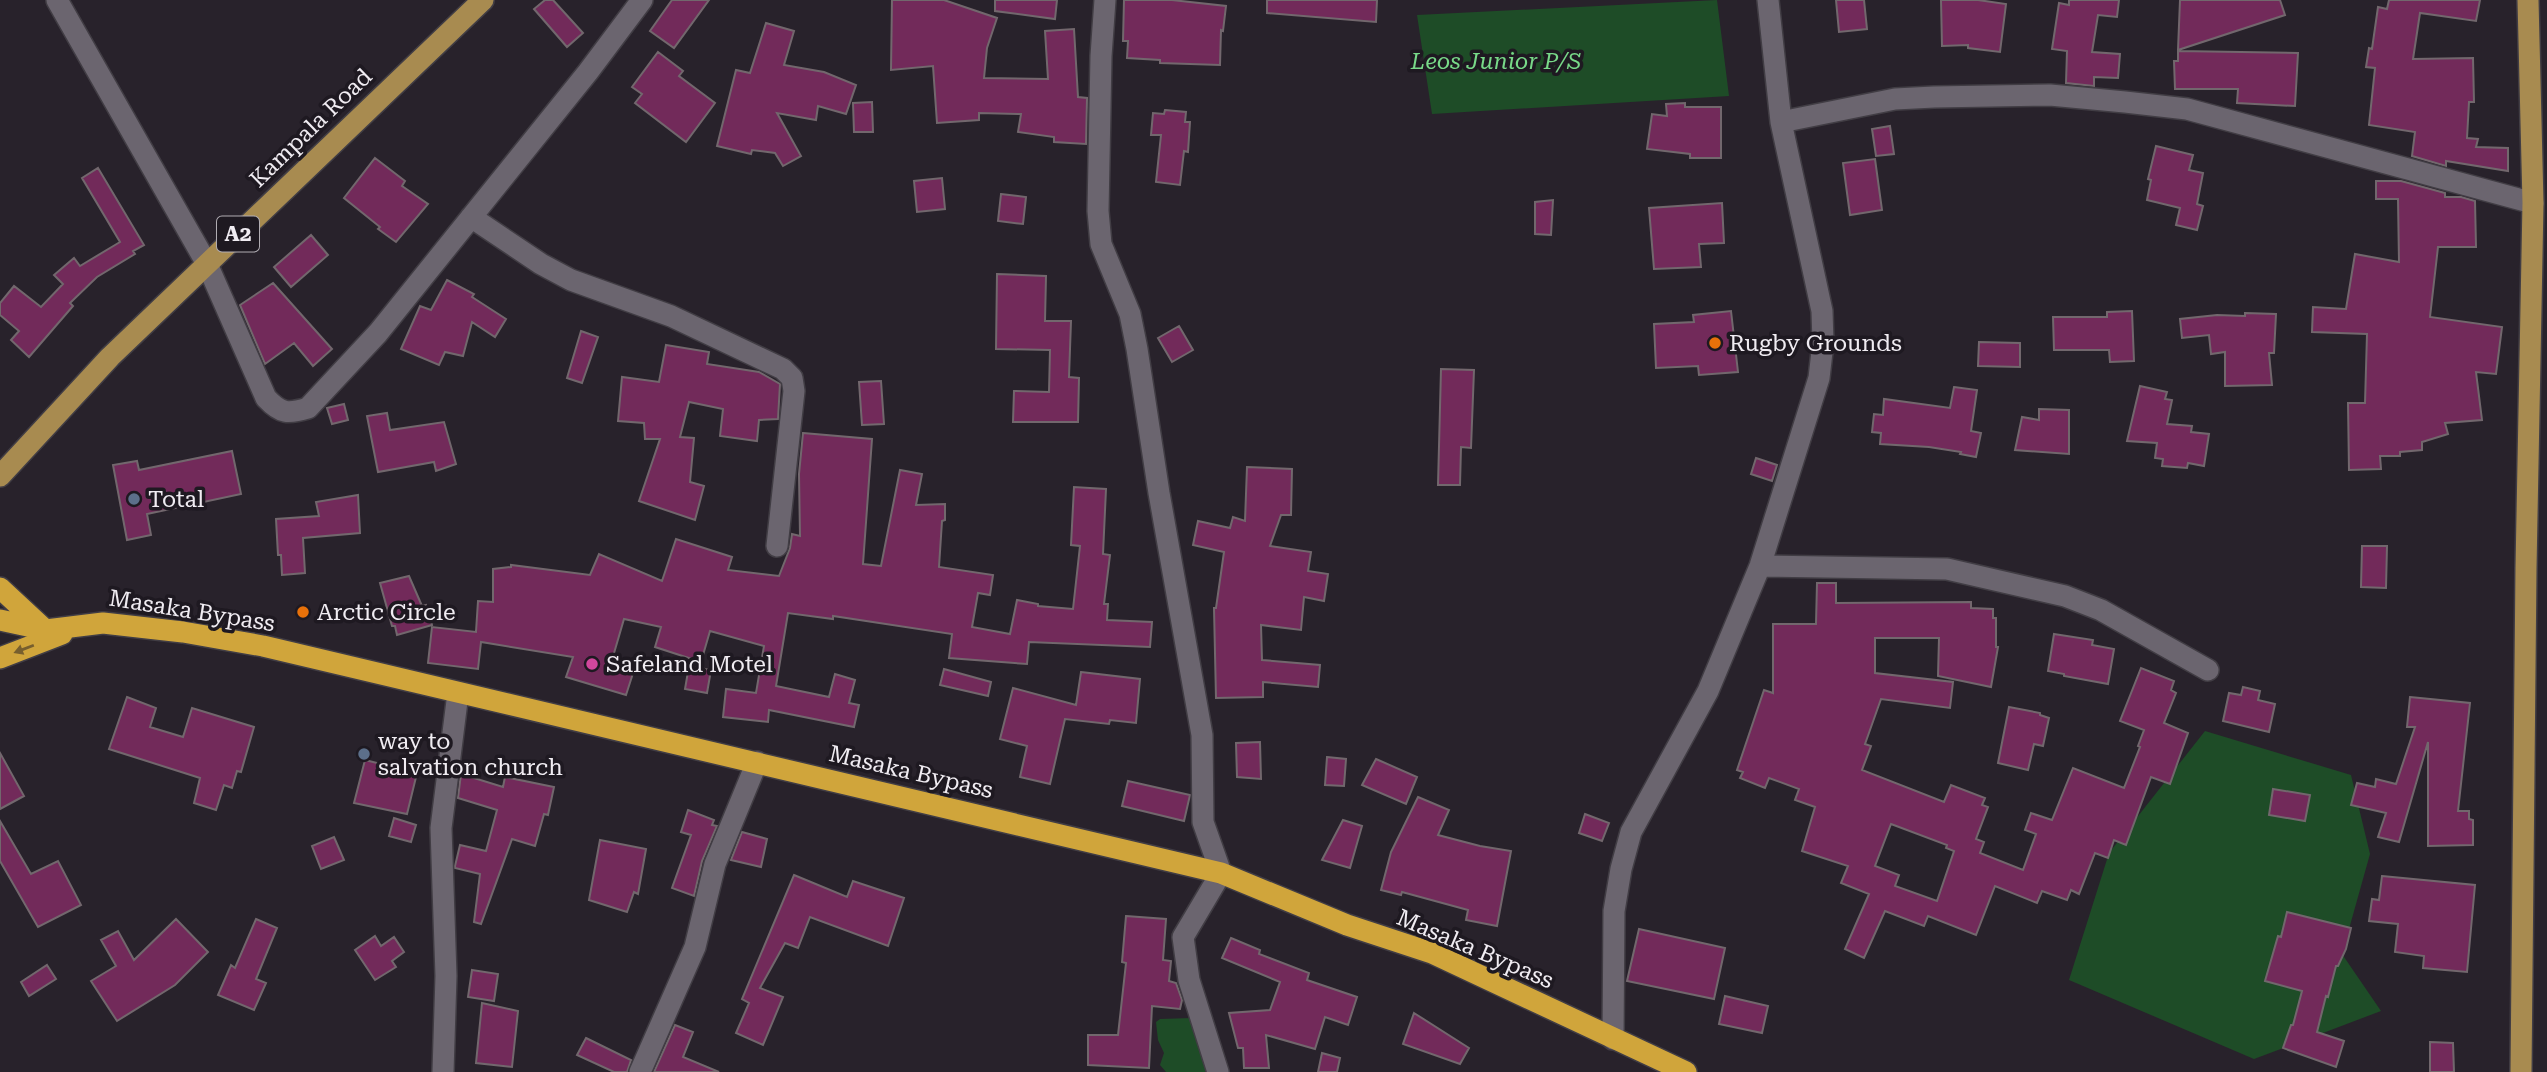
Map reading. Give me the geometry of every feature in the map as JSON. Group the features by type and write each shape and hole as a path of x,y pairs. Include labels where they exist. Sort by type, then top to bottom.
{"highway":[{"path":"0,588 46,630"},
{"name":"Masaka Bypass","path":"0,620 46,630 94,622 183,632 264,646 1220,873 1347,925 1432,953 1686,1072"},
{"name":"Masaka Bypass","path":"0,658 94,622"}],"main road":[{"name":"Kampala Road","path":"0,476 110,357 483,0"},
{"path":"2521,1072 2526,554 2533,203 2528,0"}],"street":[{"path":"57,0 206,264 267,398 278,410 292,413 308,408 378,333 588,72 642,0"},
{"path":"1105,0 1101,57 1098,211 1101,244 1130,314 1202,736 1203,822 1220,873 1183,937 1189,980 1217,1072"},
{"path":"1613,1039 1614,911 1620,869 1631,832 1708,691 1760,566 1819,377 1823,343 1822,311 1781,122 1768,0"},
{"path":"1781,122 1895,99 2050,95 2125,102 2187,109 2533,203"},
{"path":"471,217 571,281 671,316 783,369 792,378 794,391 778,546"},
{"path":"1760,566 1905,566 1961,572 2077,601 2101,610 2208,670"},
{"path":"443,1072 446,976 441,828 458,693"},
{"path":"640,1072 695,947 715,864 757,762"}],"green space":[{"name":"Leos Junior P/S","path":"1717,0 1729,96 1432,114 1417,15"},
{"path":"2205,731 2351,775 2370,854 2342,954 2381,1011 2254,1059 2069,980 2109,853"},
{"path":"1192,1018 1207,1066 1205,1072 1166,1072 1160,1065 1164,1053 1158,1040 1156,1022 1160,1019"}],"building":[{"path":"545,0 553,0 583,33 567,47 534,9"},
{"path":"672,0 709,0 674,48 650,31"},
{"path":"892,0 944,0 997,18 987,48 984,78 1048,79 1045,31 1074,29 1078,97 1087,98 1086,144 1054,142 1054,137 1018,132 1021,114 979,113 979,120 937,123 933,66 891,70"},
{"path":"995,0 1057,0 1055,19 995,11"},
{"path":"1124,0 1172,0 1226,6 1223,31 1221,30 1220,65 1160,63 1160,60 1127,58 1128,41 1123,41"},
{"path":"1267,0 1377,0 1376,22 1267,13"},
{"path":"1836,0 1864,0 1867,29 1839,32"},
{"path":"1941,0 1978,0 2006,4 2000,52 1968,48 1968,45 1942,46"},
{"path":"2069,0 2119,0 2117,17 2098,15 2092,52 2120,54 2118,78 2094,77 2094,86 2066,83 2067,51 2052,49 2059,3 2069,5"},
{"path":"2180,0 2280,0 2285,15 2178,50"},
{"path":"2389,0 2480,0 2476,21 2420,13 2413,59 2473,58 2474,102 2469,102 2467,138 2478,139 2476,147 2508,148 2508,171 2446,161 2446,166 2412,156 2415,132 2369,125 2375,68 2366,67 2369,48 2372,49 2378,7 2387,9"},
{"path":"766,23 794,31 784,65 824,72 856,85 846,114 818,106 816,120 777,113 801,156 783,166 775,153 752,150 751,154 717,146 736,70 750,73"},
{"path":"2178,51 2298,53 2295,106 2237,103 2238,89 2175,89 2174,61 2178,61"},
{"path":"658,52 683,71 679,76 715,103 686,142 635,103 642,94 632,87"},
{"path":"872,102 873,132 854,132 853,103"},
{"path":"1685,103 1685,107 1721,107 1721,158 1690,158 1690,154 1647,149 1652,114 1667,116 1666,104"},
{"path":"1165,110 1186,112 1185,122 1190,122 1188,152 1184,151 1180,185 1156,182 1161,135 1151,135 1153,113 1164,114"},
{"path":"1890,126 1894,154 1876,156 1872,129"},
{"path":"2156,146 2193,155 2189,170 2203,173 2197,204 2203,206 2197,230 2176,225 2180,208 2147,200 2151,180 2148,179"},
{"path":"375,158 405,181 402,186 428,204 396,242 344,198"},
{"path":"1875,159 1882,210 1850,215 1843,163"},
{"path":"98,168 144,245 133,251 135,254 97,277 70,303 73,306 29,357 11,340 19,331 0,315 0,303 14,286 41,307 63,284 54,275 74,258 80,266 120,242 82,178"},
{"path":"942,178 945,209 917,212 914,181"},
{"path":"2376,181 2401,181 2445,193 2445,197 2461,197 2475,201 2476,247 2438,247 2430,317 2502,327 2496,374 2476,372 2482,420 2445,423 2448,434 2422,442 2422,450 2400,452 2400,456 2380,456 2381,469 2349,470 2348,403 2365,403 2367,334 2312,332 2313,307 2346,309 2355,254 2399,262 2398,199 2376,199"},
{"path":"1001,194 1026,197 1023,224 998,221"},
{"path":"1553,200 1551,235 1535,234 1535,202"},
{"path":"1722,203 1724,243 1699,244 1701,267 1654,269 1649,208"},
{"path":"311,235 328,255 291,287 274,267"},
{"path":"997,274 1046,276 1045,321 1071,321 1069,377 1079,378 1078,422 1013,422 1014,391 1049,392 1050,350 996,349"},
{"path":"447,280 474,294 472,297 506,319 495,337 472,322 463,356 445,352 439,365 401,349 420,306 431,310"},
{"path":"273,283 332,349 313,366 294,343 265,364 240,305"},
{"path":"1731,311 1738,372 1699,375 1698,366 1656,368 1654,324 1694,322 1693,315"},
{"path":"2132,311 2134,361 2110,362 2109,350 2054,350 2053,317 2107,317 2107,312"},
{"path":"2245,313 2276,314 2274,353 2269,353 2272,385 2225,386 2225,352 2211,354 2209,335 2182,338 2180,319 2217,315 2245,316"},
{"path":"1179,326 1193,350 1172,362 1158,338"},
{"path":"581,331 598,337 582,383 567,378"},
{"path":"1979,342 2020,343 2020,367 1978,366"},
{"path":"666,345 709,352 707,364 759,372 780,384 778,419 759,420 757,441 720,436 723,409 689,402 680,437 694,438 690,482 704,486 695,520 639,501 660,439 645,439 644,423 618,421 622,377 659,382"},
{"path":"1441,369 1474,370 1471,448 1461,447 1460,485 1438,485"},
{"path":"881,381 884,424 862,425 859,382"},
{"path":"2140,386 2167,392 2165,399 2172,400 2167,424 2192,426 2191,432 2209,434 2204,466 2188,463 2187,468 2162,466 2163,459 2155,458 2157,443 2127,441"},
{"path":"1954,387 1977,390 1971,431 1981,433 1976,457 1929,447 1880,444 1881,433 1872,432 1874,414 1883,415 1884,399 1950,408"},
{"path":"344,404 348,420 332,424 327,408"},
{"path":"2039,409 2069,410 2069,454 2015,450 2022,417 2039,420"},
{"path":"387,413 390,430 444,422 456,464 436,471 434,462 378,472 367,416"},
{"path":"803,433 872,439 863,564 881,566 900,470 922,474 916,505 945,504 939,567 993,575 990,595 978,593 972,627 1010,634 1017,600 1038,606 1073,609 1080,546 1071,545 1074,487 1106,489 1103,554 1110,555 1104,604 1108,604 1107,620 1152,622 1150,647 1029,642 1027,664 949,658 952,634 833,616 833,619 788,613 776,686 829,697 835,674 855,680 849,703 859,705 854,727 769,710 768,722 723,717 726,689 756,693 764,646 710,631 701,662 655,647 661,627 624,619 612,660 635,667 626,695 566,677 573,657 481,642 478,669 428,663 432,627 476,632 478,601 493,602 493,569 511,565 590,575 599,554 662,581 676,539 732,557 728,570 779,576 790,548 792,534 800,536 799,474"},
{"path":"232,451 241,494 147,514 151,535 127,540 113,465 137,461 139,470"},
{"path":"1756,458 1777,465 1772,481 1751,474"},
{"path":"1247,467 1292,469 1291,515 1281,515 1270,546 1311,552 1308,571 1328,574 1324,601 1304,597 1301,630 1261,625 1262,660 1320,665 1318,687 1263,682 1263,697 1216,698 1214,608 1224,552 1193,545 1198,521 1230,528 1233,517 1245,521"},
{"path":"358,495 360,533 303,538 305,573 282,575 276,519 319,516 316,502"},
{"path":"2362,546 2387,546 2386,588 2361,587"},
{"path":"409,576 422,606 426,605 432,625 397,635 380,583"},
{"path":"1817,583 1836,583 1836,603 1971,602 1971,608 1993,609 1998,647 1991,687 1938,676 1939,638 1875,638 1875,673 1953,682 1950,708 1881,699 1865,744 1871,746 1862,770 1944,802 1951,785 1985,798 1982,805 1988,807 1976,839 1984,842 1980,853 2023,870 2036,834 2025,830 2031,813 2052,820 2073,768 2124,788 2144,730 2120,721 2141,668 2174,681 2171,690 2176,693 2164,723 2188,733 2170,784 2151,777 2126,845 2114,840 2108,858 2095,853 2079,894 2071,890 2067,900 2042,891 2037,903 1995,886 1976,935 1928,916 1924,926 1885,911 1864,958 1845,949 1869,894 1841,883 1848,866 1802,851 1815,807 1795,800 1799,789 1769,778 1765,788 1740,778 1743,772 1737,770 1764,690 1773,693 1773,624 1816,624","holes":["1891,824 1947,845 1946,848 1954,851 1937,901 1895,886 1899,875 1875,866"]},
{"path":"2054,634 2093,640 2092,645 2114,649 2108,684 2048,671"},
{"path":"689,666 711,670 707,693 685,689"},
{"path":"944,669 991,682 988,696 940,685"},
{"path":"1081,672 1140,679 1136,723 1110,720 1109,724 1065,719 1050,784 1020,777 1027,746 1000,739 1013,688 1076,705"},
{"path":"2243,687 2260,691 2258,700 2275,704 2269,732 2223,721 2229,693 2241,695"},
{"path":"127,697 156,708 150,727 183,737 192,708 254,727 241,772 237,771 232,788 224,785 216,810 194,803 200,778 109,749"},
{"path":"2410,697 2470,703 2458,811 2469,811 2469,819 2473,820 2473,845 2428,846 2428,742 2399,842 2378,837 2386,813 2351,805 2357,783 2375,787 2376,779 2396,784 2415,727 2407,727"},
{"path":"2009,707 2040,713 2049,718 2043,746 2034,744 2028,770 1998,763"},
{"path":"1260,742 1261,779 1237,777 1236,743"},
{"path":"0,753 24,796 0,809"},
{"path":"1327,757 1346,759 1344,786 1325,785"},
{"path":"1376,759 1417,777 1406,804 1362,785"},
{"path":"365,760 417,773 407,814 354,803"},
{"path":"461,774 503,787 505,777 554,787 548,815 544,814 535,846 512,839 481,924 474,922 480,874 455,866 460,845 486,851 497,810 458,798"},
{"path":"1128,781 1190,795 1184,821 1122,806"},
{"path":"2273,789 2310,795 2305,821 2269,815"},
{"path":"1418,797 1449,810 1438,835 1511,851 1497,926 1466,920 1468,910 1402,892 1401,895 1381,890 1391,852"},
{"path":"688,810 714,820 712,825 717,826 702,861 694,896 672,888 691,835 681,832"},
{"path":"1585,814 1609,823 1602,841 1579,833"},
{"path":"394,818 416,825 411,842 389,836"},
{"path":"1343,820 1362,826 1350,868 1322,860"},
{"path":"0,821 31,874 58,861 81,905 38,927 0,861"},
{"path":"742,832 767,839 761,867 731,860"},
{"path":"334,837 344,860 321,869 312,846"},
{"path":"600,840 646,849 638,894 634,892 627,912 589,900"},
{"path":"794,875 847,897 853,881 904,898 888,946 810,917 798,948 785,943 760,988 783,997 763,1045 736,1033 749,1003 742,999"},
{"path":"2382,876 2475,885 2467,972 2423,968 2424,956 2395,952 2398,924 2369,921 2372,899 2379,900"},
{"path":"2287,912 2351,928 2346,949 2336,966 2328,997 2326,996 2317,1032 2344,1041 2336,1067 2283,1048 2293,1025 2302,991 2265,981"},
{"path":"1126,916 1166,919 1163,960 1171,961 1169,981 1176,983 1182,1000 1180,1009 1152,1006 1149,1068 1088,1065 1088,1035 1118,1035 1126,963 1122,962"},
{"path":"176,919 208,952 175,985 117,1021 91,981 116,966 101,940 118,931 134,960"},
{"path":"256,919 277,928 256,979 266,983 254,1010 218,995 231,965 235,968"},
{"path":"1639,929 1725,948 1714,999 1627,981"},
{"path":"375,936 381,946 394,937 404,952 392,961 396,967 375,980 355,950"},
{"path":"1231,938 1260,950 1259,954 1309,973 1307,980 1357,997 1348,1025 1325,1017 1315,1049 1266,1035 1269,1068 1244,1068 1243,1048 1238,1048 1229,1013 1270,1010 1280,982 1222,958"},
{"path":"47,965 56,979 29,996 21,982"},
{"path":"472,970 498,974 494,1001 468,997"},
{"path":"1725,996 1768,1006 1762,1033 1719,1024"},
{"path":"482,1003 518,1011 512,1067 476,1063"},
{"path":"1414,1013 1469,1048 1460,1064 1403,1044"},
{"path":"675,1025 693,1032 683,1057 719,1072 654,1072"},
{"path":"586,1038 631,1060 627,1072 614,1072 577,1055"},
{"path":"2430,1042 2453,1043 2454,1072 2430,1072"},
{"path":"1322,1053 1340,1058 1337,1072 1318,1072"}],"place":[{"name":"Rugby Grounds","path":"1715,343"},
{"name":"Total","path":"134,499"},
{"name":"Arctic Circle","path":"303,612"},
{"name":"Safeland Motel","path":"592,664"},
{"name":"way to salvation church","path":"364,754"}]}
